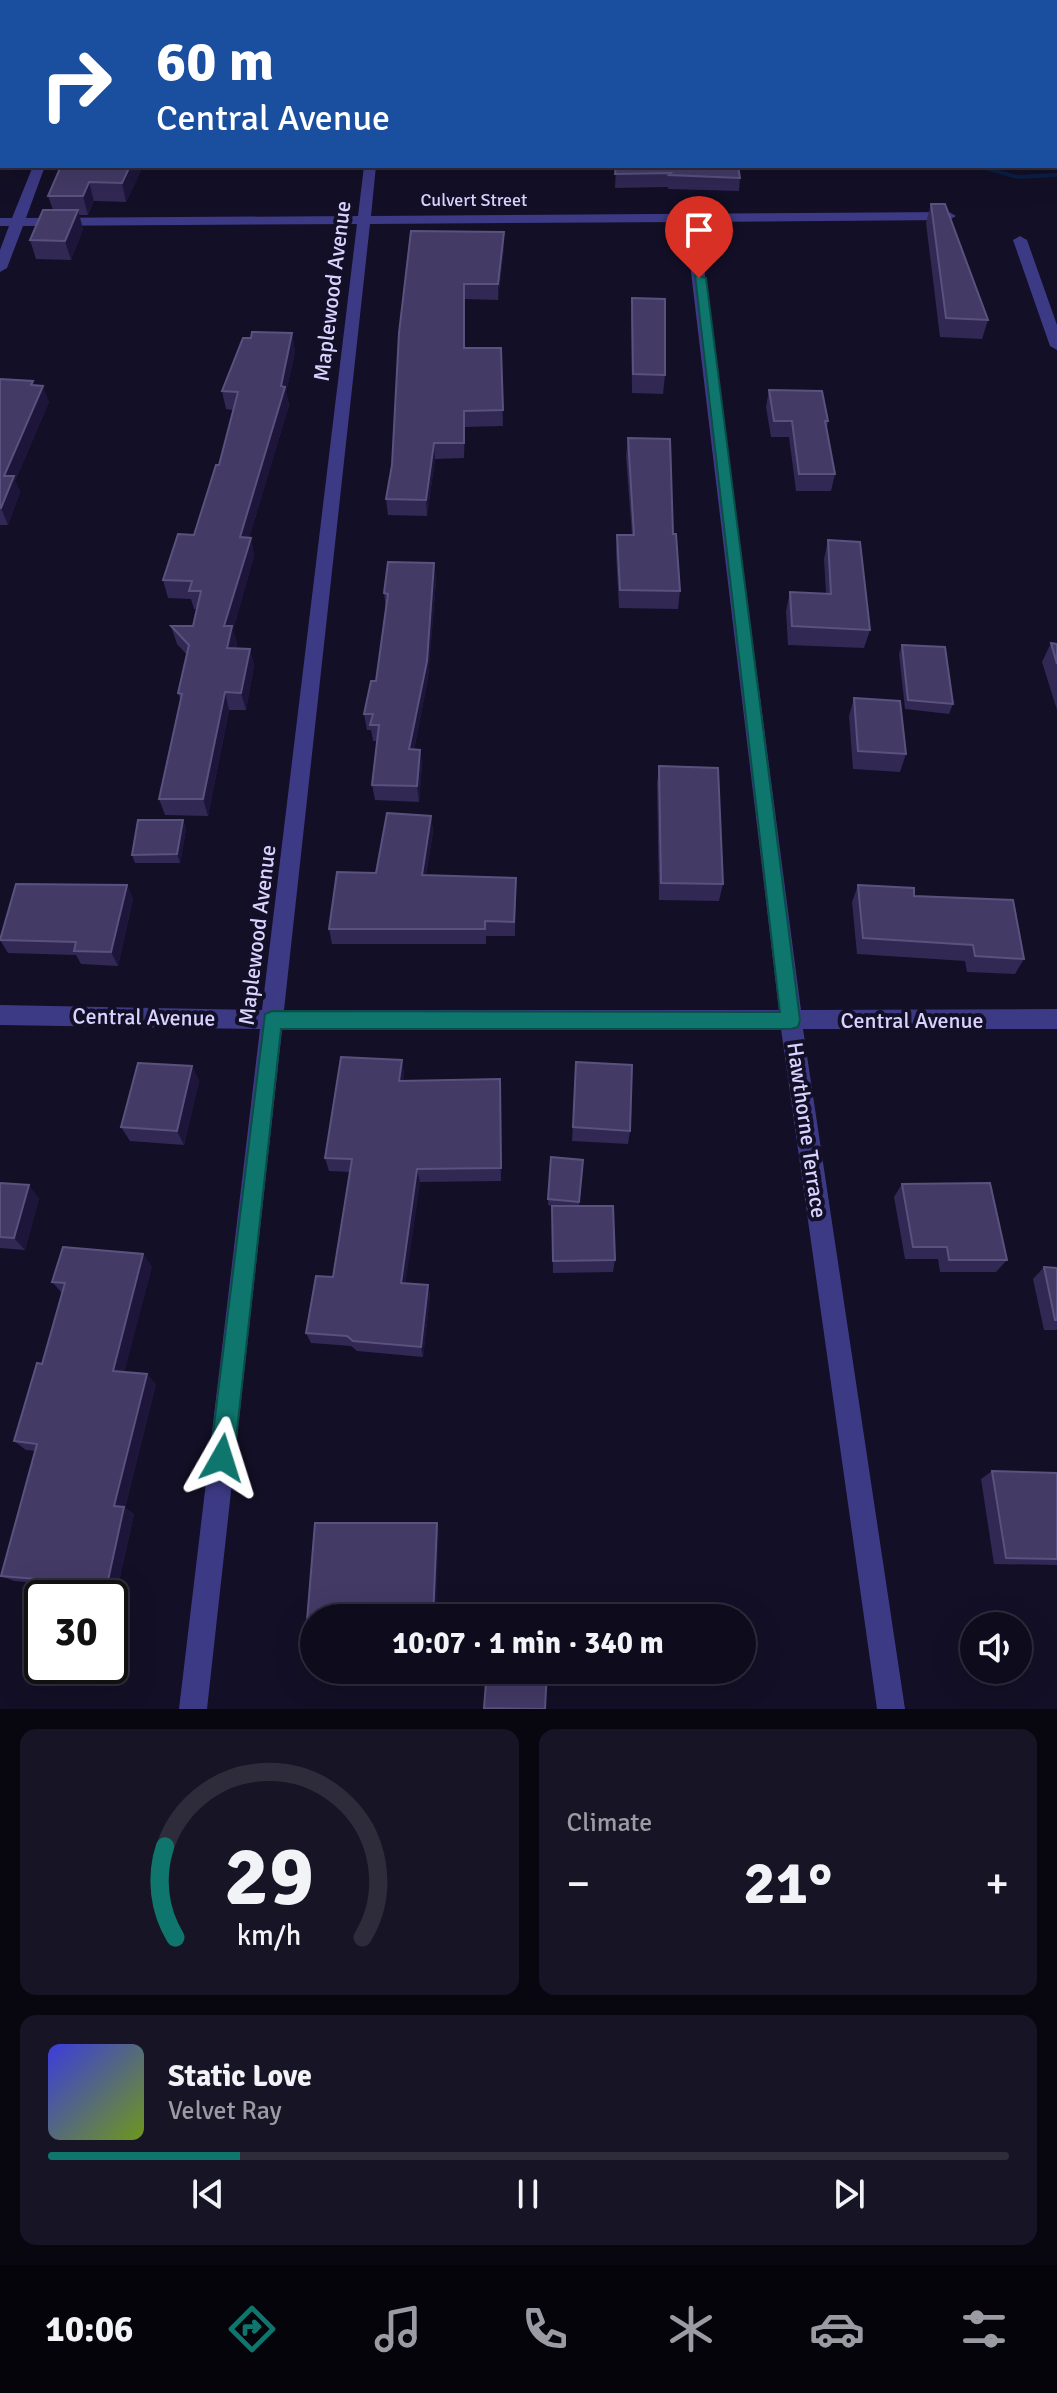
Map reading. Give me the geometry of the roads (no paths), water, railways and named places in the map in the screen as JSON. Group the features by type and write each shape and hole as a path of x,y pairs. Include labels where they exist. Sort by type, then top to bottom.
{"street":[{"path":"0,268 38,168"},
{"name":"Maplewood Avenue","path":"193,1709 370,168"},
{"name":"Hawthorne Terrace","path":"691,216 791,1020 891,1709"},
{"name":"Culvert Street","path":"0,222 949,216"},
{"path":"1020,240 1057,346"},
{"name":"Central Avenue","path":"0,1015 272,1020 1057,1019"}],"waterway":[{"path":"983,168 1017,177 1057,175"}]}
